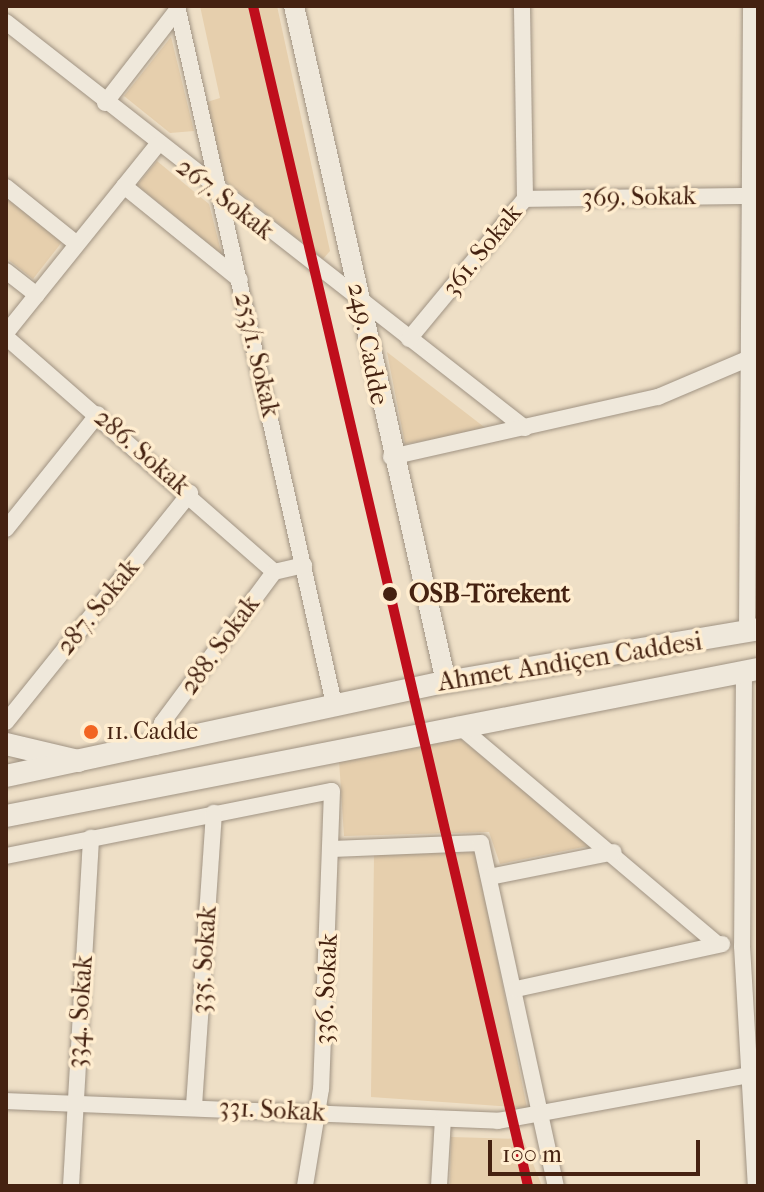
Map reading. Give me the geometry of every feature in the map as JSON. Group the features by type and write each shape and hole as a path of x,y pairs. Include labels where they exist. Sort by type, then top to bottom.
{"main road":[{"name":"Ahmet Andiçen Caddesi","path":"6,776 156,747 334,704 446,682 752,631"},
{"name":"Ahmet Andiçen Caddesi","path":"6,816 751,670"},
{"path":"6,744 83,762"}],"street":[{"name":"249. Cadde","path":"294,6 361,305 391,457 446,682"},
{"name":"361. Sokak","path":"409,339 525,199 522,6"},
{"path":"751,6 754,356 752,631"},
{"path":"105,103 178,7"},
{"name":"253/1. Sokak","path":"178,7 334,704"},
{"name":"267. Sokak","path":"6,22 220,196 525,428"},
{"path":"6,335 157,145"},
{"path":"124,186 240,280"},
{"path":"6,187 77,244"},
{"name":"369. Sokak","path":"525,199 752,196"},
{"path":"6,271 37,295"},
{"name":"286. Sokak","path":"6,335 190,493 274,572"},
{"path":"391,457 658,397 754,356"},
{"path":"6,529 98,414"},
{"name":"287. Sokak","path":"6,722 190,493"},
{"name":"288. Sokak","path":"156,747 162,723 274,572 304,565"},
{"path":"751,670 742,946 756,1186"},
{"path":"458,725 614,852 717,944"},
{"name":"336. Sokak","path":"214,813 332,791 332,849 318,1112 305,1186"},
{"path":"6,856 214,813"},
{"name":"335. Sokak","path":"194,1106 214,813"},
{"name":"334. Sokak","path":"71,1186 91,838"},
{"path":"332,849 481,843 516,989 538,1116 556,1186"},
{"path":"489,877 614,852"},
{"path":"516,989 717,944 742,946"},
{"name":"331. Sokak","path":"6,1101 194,1106 443,1119 538,1116 749,1075"},
{"path":"439,1186 443,1119"}],"shaded area":[{"path":"200,6 277,6 330,251 323,259 223,179 207,102 220,98"},
{"path":"171,37 194,131 170,133 124,96"},
{"path":"157,161 209,204 222,255 137,185"},
{"path":"6,198 62,242 33,279 6,258"},
{"path":"387,352 488,430 405,444"},
{"path":"458,737 593,845 500,864 489,832 344,836 339,760"},
{"path":"476,852 527,1108 371,1097 374,855"},
{"path":"451,1137 523,1139 542,1186 450,1186"}],"transit line":[{"path":"253,6 528,1186"}],"place":[{"name":"OSB-Törekent","path":"390,594"},
{"name":"11. Cadde","path":"91,732"}]}
